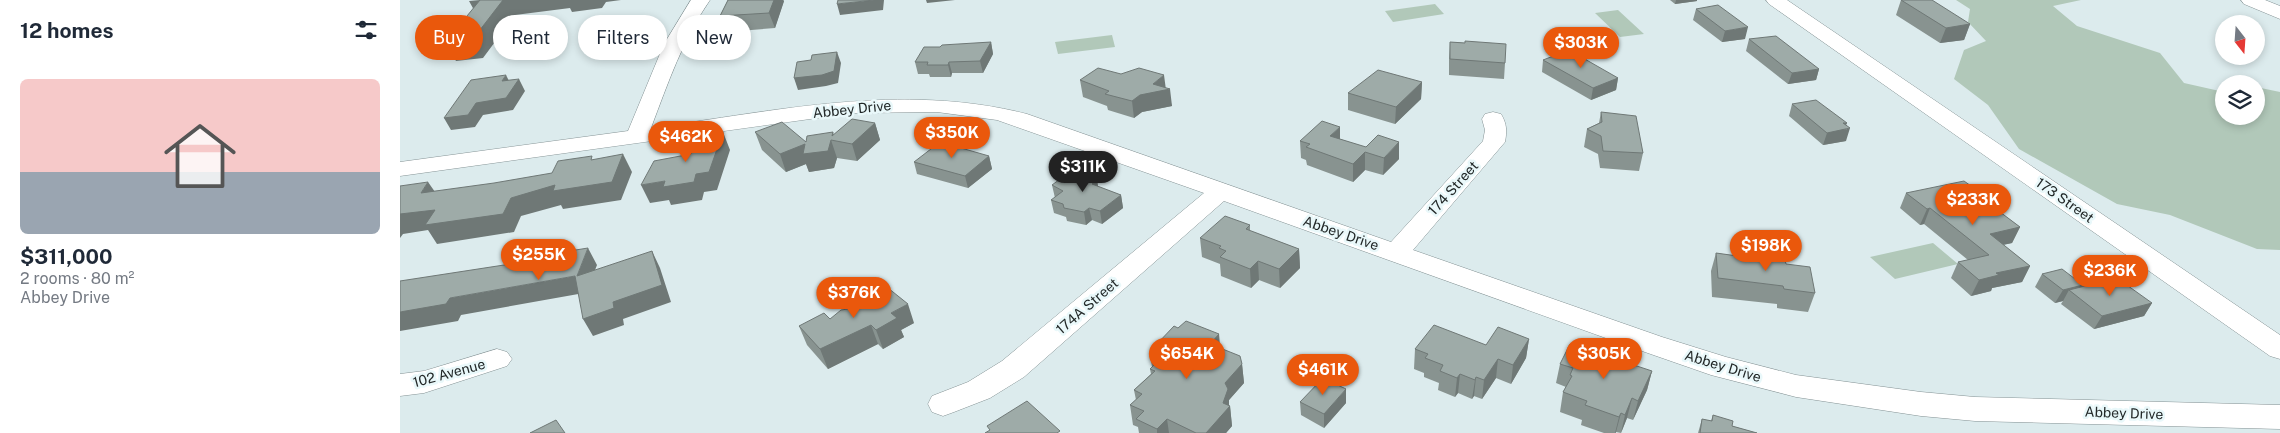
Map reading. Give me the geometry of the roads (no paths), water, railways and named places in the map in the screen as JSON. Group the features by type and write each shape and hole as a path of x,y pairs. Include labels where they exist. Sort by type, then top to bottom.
{"street":[{"path":"637,136 671,53 694,7 701,0"},
{"name":"173 Street","path":"1775,0 2280,349"},
{"path":"2257,1 2280,13"},
{"name":"Abbey Drive","path":"400,169 853,107 909,104 970,107 1020,119 1722,367 1796,386 1879,399 1975,409 2280,417"},
{"name":"174 Street","path":"1396,253 1494,142 1496,130 1493,119"},
{"name":"174A Street","path":"943,404 979,390 1013,369 1221,191"},
{"name":"102 Avenue","path":"400,385 424,382 497,359"}]}
